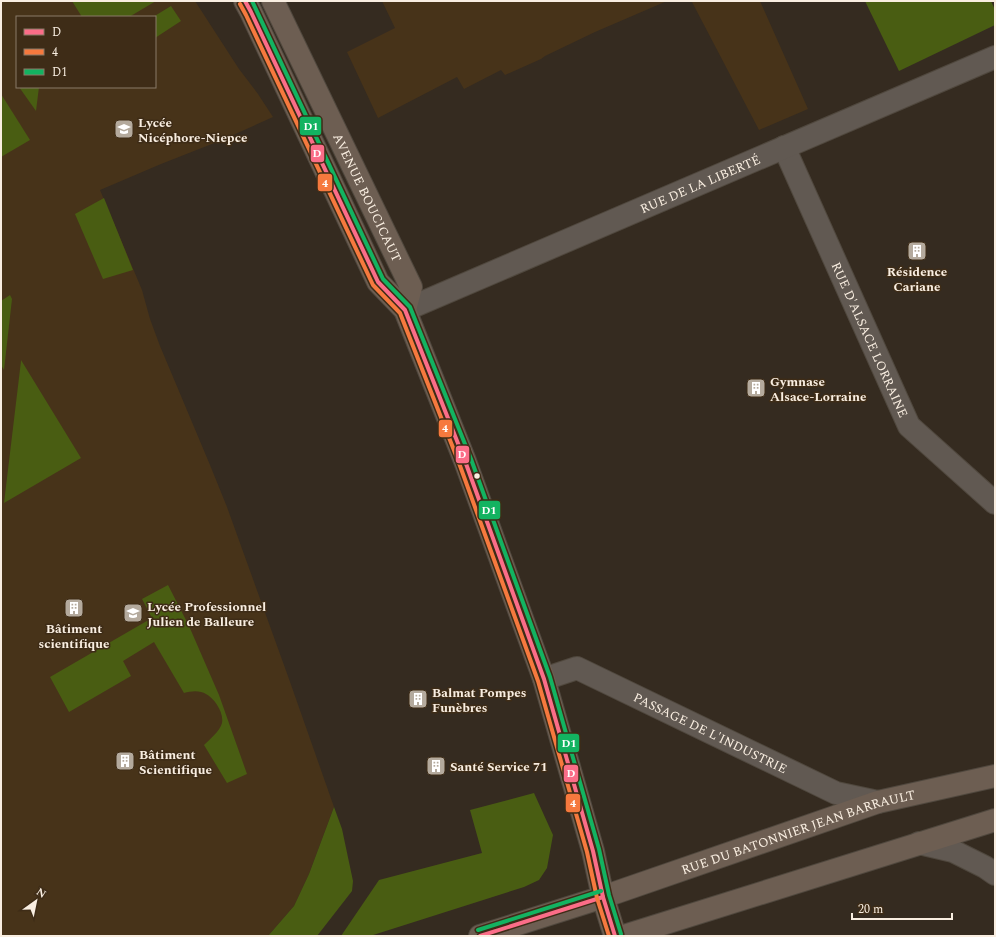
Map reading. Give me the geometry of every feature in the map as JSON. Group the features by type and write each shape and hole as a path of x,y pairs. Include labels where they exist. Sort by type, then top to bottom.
{"main road":[{"name":"AVENUE BOUCICAUT","path":"245,1 252,12 378,282 405,310 465,461 544,679 593,851 603,896 615,936"},
{"name":"AVENUE BOUCICAUT","path":"273,1 411,287 405,310"},
{"name":"RUE DU BATONNIER JEAN BARRAULT","path":"480,936 603,896 878,802 995,776"},
{"path":"624,936 995,820"}],"street":[{"name":"RUE DE LA LIBERTÉ","path":"405,310 995,56"},
{"name":"RUE D'ALSACE LORRAINE","path":"784,147 909,426 995,503"},
{"name":"PASSAGE DE L'INDUSTRIE","path":"544,679 578,668 836,793 878,802"},
{"path":"919,843 953,851 985,866 995,874"}],"shaded area":[{"name":"Lycée Professionnel Julien de Balleure","path":"1,1 195,1 239,69 273,117 222,140 100,190 142,290 150,319 160,346 227,507 334,807 309,874 294,906 268,936 1,936"},
{"path":"382,1 667,1 595,32 505,75 501,70 464,89 457,77 378,118 347,52 395,28"},
{"path":"690,1 760,1 808,109 759,130 692,2"}],"green space":[{"path":"72,1 156,1 131,16 81,16"},
{"path":"865,1 991,1 995,10 995,25 899,71"},
{"path":"171,6 181,21 156,37 156,16 155,16"},
{"path":"20,88 39,88 36,111"},
{"path":"1,94 30,140 1,157"},
{"path":"104,198 133,270 103,279 75,214"},
{"path":"10,295 12,299 4,370 1,365 1,301"},
{"path":"21,361 81,458 4,503"},
{"path":"168,585 189,626 219,695 247,774 227,783 204,745 221,726 222,719 218,706 209,696 204,693 195,691 184,693 154,642 123,661 131,676 69,712 50,677 152,618 142,599"},
{"path":"534,793 553,835 547,868 539,880 524,887 370,936 341,936 379,880 482,853 470,810"},
{"path":"334,807 342,829 353,881 352,891 317,936 268,936 294,906 309,874"}],"transit line":[{"name":"D","path":"245,1 378,282 405,310 465,461 544,679 593,851 603,897 615,936"},
{"name":"D1","path":"252,1 383,279 410,307 471,459 550,677 599,849 609,895 621,934"},
{"name":"4","path":"240,4 373,285 400,313 459,463 538,681 587,852 597,898 609,936"},
{"name":"D1","path":"478,930 601,891"},
{"name":"D","path":"480,936 603,897"}],"place":[{"name":"Lycée Nicéphore-Niepce","path":"124,129"},
{"name":"Résidence Cariane","path":"917,251"},
{"name":"Gymnase Alsace-Lorraine","path":"756,388"},
{"name":"Bâtiment scientifique","path":"74,608"},
{"name":"Lycée Professionnel Julien de Balleure","path":"133,613"},
{"name":"Balmat Pompes Funèbres","path":"418,699"},
{"name":"Bâtiment Scientifique","path":"125,761"},
{"name":"Santé Service 71","path":"436,766"}]}
